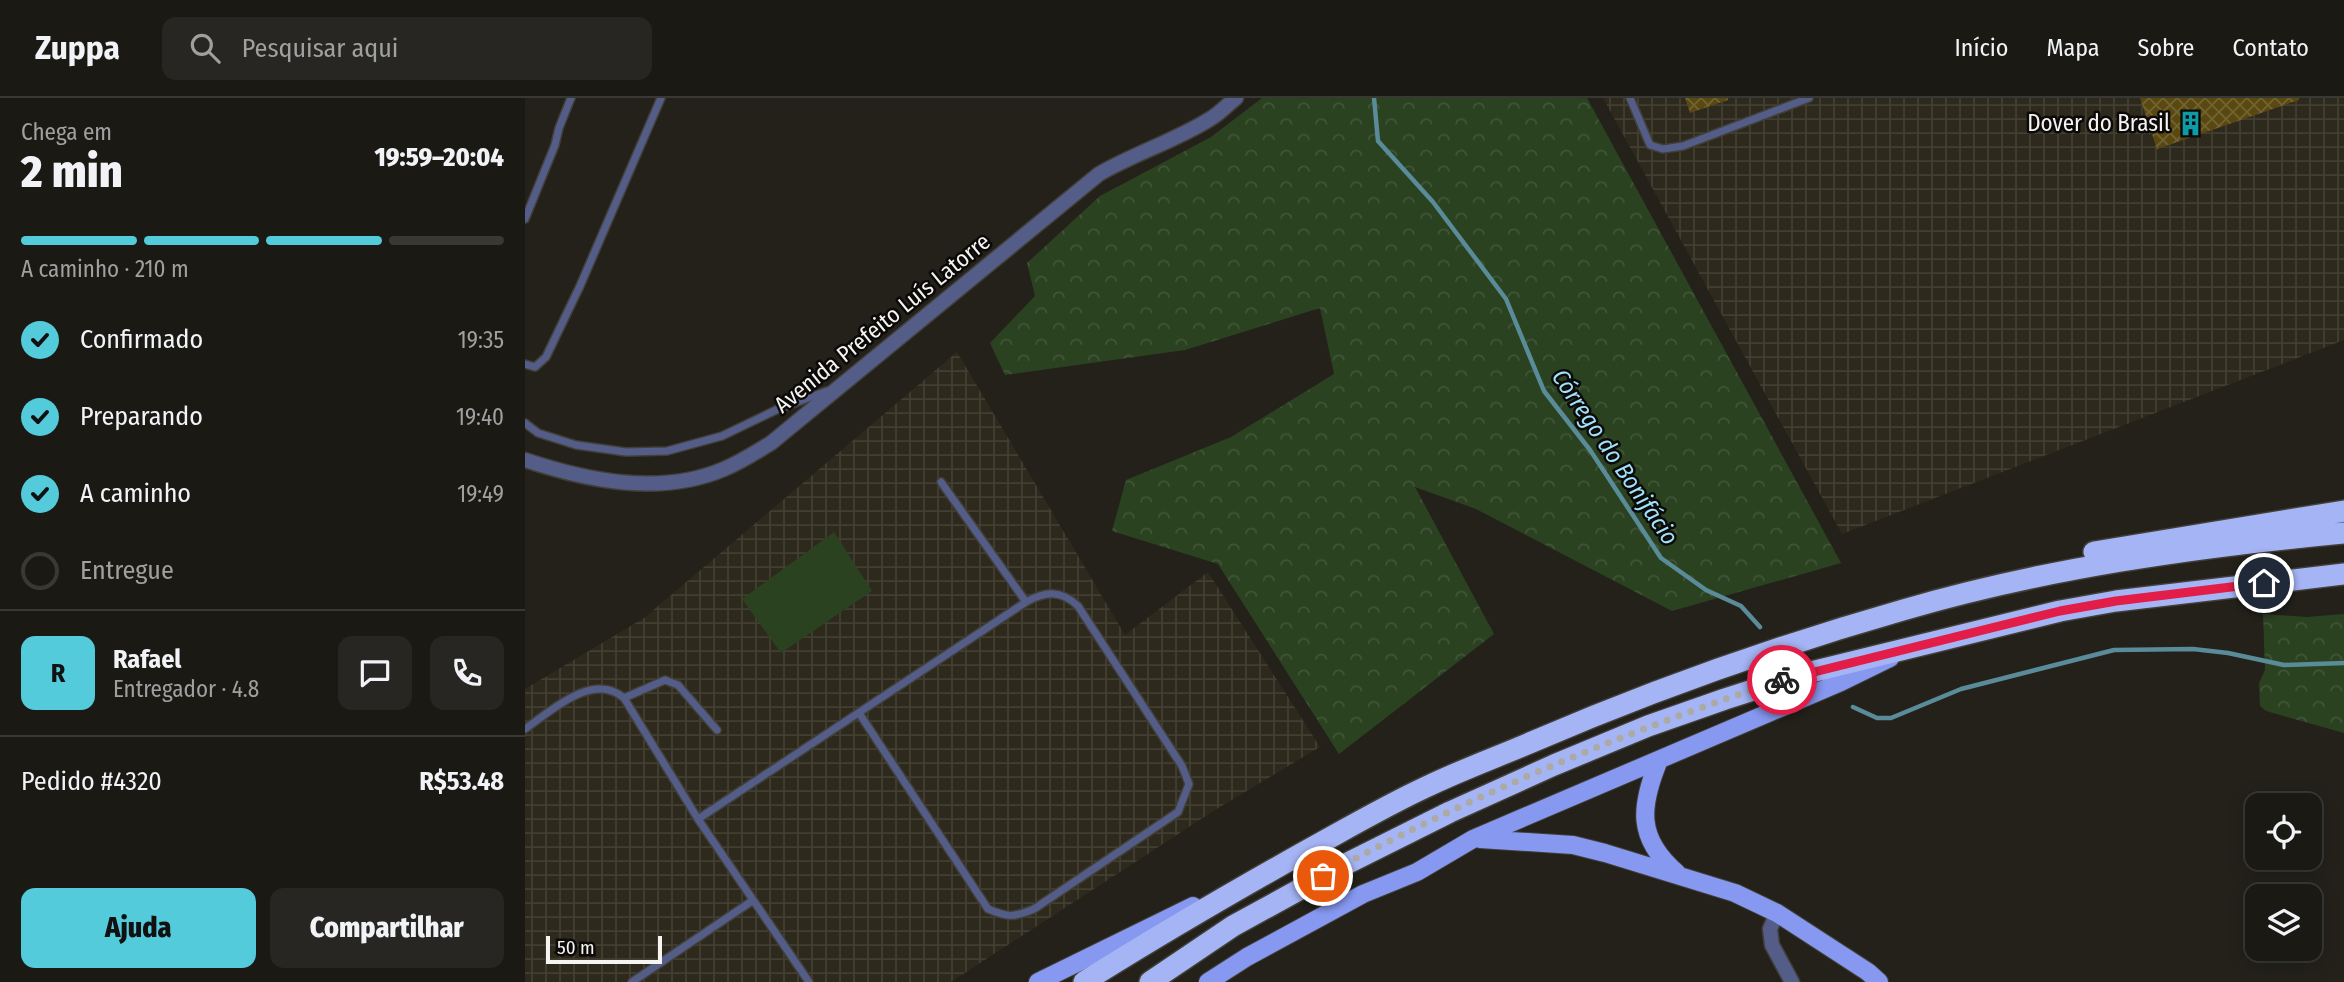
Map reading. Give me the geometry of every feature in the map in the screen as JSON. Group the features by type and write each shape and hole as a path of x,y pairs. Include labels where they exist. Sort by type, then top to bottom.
{"highway":[{"path":"1084,982 1201,910 1427,786 1629,701 1895,600 2004,572 2137,544 2344,511"},
{"path":"1697,675 1905,609 2004,585 2100,565 2190,551 2344,533"},
{"path":"1150,982 1233,926 1346,864 1450,812 1648,726 1725,699 1803,674 2060,611 2116,601 2344,574"}],"main road":[{"path":"1208,982 1247,957 1363,894 1417,872 1473,839 1841,682 1910,648"},
{"path":"1658,760 1649,784 1643,815 1651,843 1663,861 1679,875"},
{"path":"1473,839 1573,845 1735,893 1777,913 1874,977 1887,982"},
{"path":"1038,982 1294,858"}],"street":[{"name":"Avenida Prefeito Luís Latorre","path":"525,460 554,470 606,481 667,483 722,470 771,443 1099,174 1189,131 1212,118 1236,98"},
{"path":"1777,913 1770,929 1772,945 1792,982"}],"lane":[{"path":"525,219 571,98"},
{"path":"525,364 535,367 546,357 580,286 661,98"},
{"path":"1630,98 1650,145 1663,149 1683,146 1809,98"},
{"path":"525,423 538,433 576,445 626,452 667,451 722,436 776,410 841,386"},
{"path":"941,482 1026,602"},
{"path":"698,819 1026,602 1039,594 1052,592 1067,596 1078,606 1182,766 1189,784 1178,812 1034,908 1017,916 1003,915 989,909 859,713"},
{"path":"624,698 665,680 678,685 717,730"},
{"path":"525,729 580,691 617,691 624,698 752,901 809,982"},
{"path":"632,982 752,901"}],"shaded area":[{"path":"1603,98 2344,98 2344,340 1842,534"},
{"path":"957,352 1125,635 1208,572 1320,747 1215,810 951,982 525,982 525,689 644,618"}],"green space":[{"path":"1262,98 1587,98 1841,563 1672,611 1476,509 1415,487 1494,634 1339,754 1218,564 1112,531 1126,480 1231,437 1334,374 1320,308 1185,350 1005,375 990,343 1035,296 1027,263 1100,196 1211,137"},
{"path":"834,532 872,591 781,653 742,599"},
{"path":"2263,614 2307,617 2344,614 2344,733 2266,711 2260,706 2259,683 2265,670"}],"building":[{"path":"1685,98 1728,98 1728,100 1690,113"},
{"name":"Dover do Brasil","path":"2140,98 2299,98 2299,100 2157,149"}],"waterway":[{"name":"Córrego do Bonifácio","path":"1374,98 1378,141 1433,202 1506,299 1544,391 1590,450 1661,558 1706,590 1741,606 1760,627"},
{"name":"Córrego do Bonifácio","path":"1853,707 1877,718 1891,718 1961,689 2114,650 2193,649 2228,653 2284,665 2344,663"}],"way so far":[{"path":"1323,876 1450,812 1554,765 1648,726 1782,680"}],"place":[{"name":"Dover do Brasil","path":"2190,123"}],"route":[{"path":"1782,680 2060,611 2116,601 2264,583"}]}
